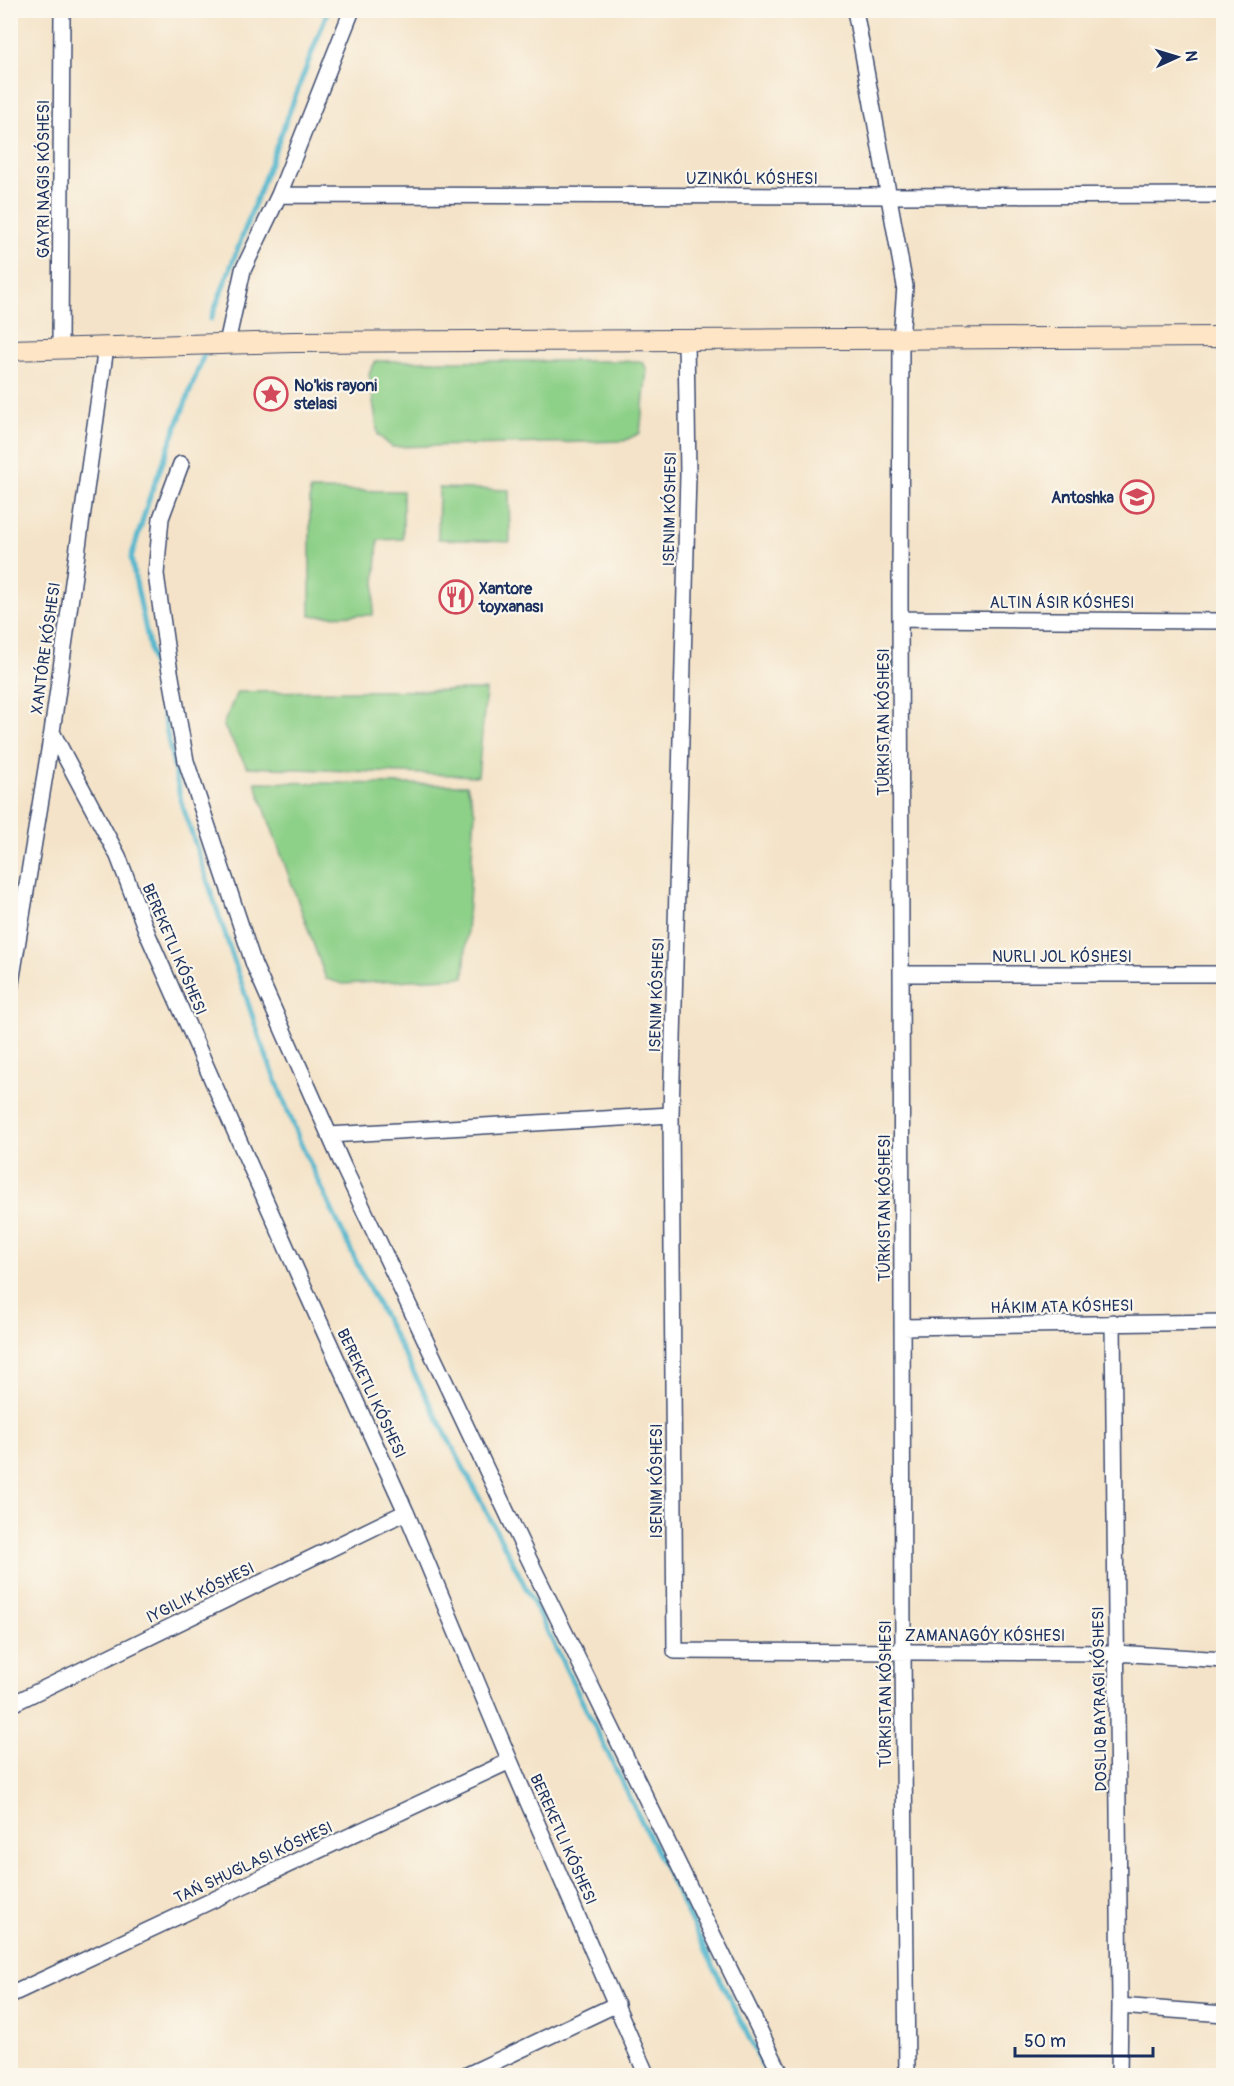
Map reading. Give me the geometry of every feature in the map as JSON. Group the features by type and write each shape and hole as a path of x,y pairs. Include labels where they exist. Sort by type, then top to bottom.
{"main road":[{"path":"10,350 227,343 1224,338"}],"street":[{"path":"60,348 62,10"},
{"path":"227,343 243,270 279,195 352,10"},
{"name":"TÚRKISTAN KÓSHESI","path":"855,10 905,286 901,340 901,974 907,2076"},
{"path":"279,195 1224,195"},
{"name":"ISENIM KÓSHESI","path":"675,1651 671,1115 688,476 686,340"},
{"name":"XANTÓRE KÓSHESI","path":"10,989 52,732 106,347"},
{"path":"182,465 161,518 156,574 168,660 186,761 254,965 329,1135 525,1551 782,2076"},
{"path":"901,619 1224,621"},
{"name":"BEREKETLI KÓSHESI","path":"52,732 118,856 148,935 298,1276 406,1512 510,1761 647,2076"},
{"path":"901,974 1224,974"},
{"path":"329,1135 671,1115"},
{"path":"1113,1322 1119,2076"},
{"name":"HÁKIM ATA KÓSHESI","path":"902,1327 1224,1322"},
{"name":"IYGILIK KÓSHESI","path":"10,1705 406,1512"},
{"name":"ZAMANAGÓY KÓSHESI","path":"675,1651 1116,1653 1224,1660"},
{"path":"10,1995 510,1761"},
{"path":"465,2076 617,2004"},
{"path":"1120,2006 1224,2014"}],"green space":[{"path":"376,361 639,361 647,370 640,433 624,441 392,447 378,435 369,373"},
{"path":"439,488 509,490 510,542 438,539"},
{"path":"310,490 403,491 403,539 378,540 373,615 310,616"},
{"path":"486,690 478,776 247,767 223,725 237,692"},
{"path":"255,782 467,785 475,812 464,977 343,984 326,979"}],"waterway":[{"path":"211,319 328,10"},
{"path":"206,349 151,493 131,558 181,801 262,1045 300,1142 364,1278 517,1570 768,2076"}],"place":[{"name":"No'kis rayoni stelasi","path":"271,394"},
{"name":"Antoshka","path":"1137,497"},
{"name":"Xantore toyxanası","path":"456,597"}]}
